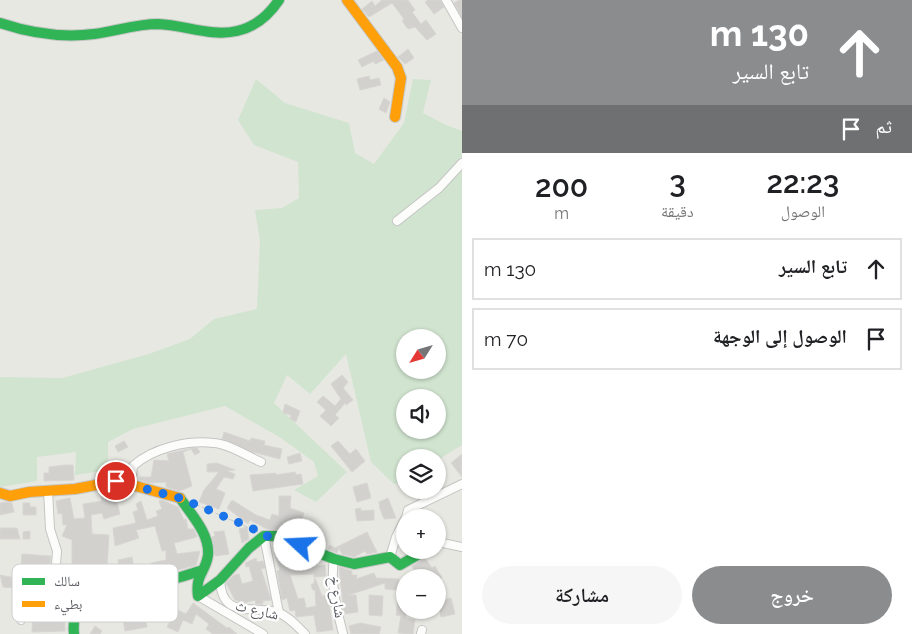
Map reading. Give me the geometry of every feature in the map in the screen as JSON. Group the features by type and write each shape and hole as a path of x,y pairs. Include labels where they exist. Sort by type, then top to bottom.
{"street":[{"path":"0,23 34,31 64,34 92,34 156,24 219,34 250,28 263,19 279,0"},
{"path":"347,0 398,67 401,78 395,117"},
{"path":"446,0 462,28"},
{"path":"398,220 439,188 462,163"},
{"path":"131,484 133,466 140,460 150,454 182,444 215,442 261,462"},
{"path":"0,493 10,496 48,490 75,489 116,481 180,498 200,526 206,542 208,555 196,583 198,596"},
{"path":"410,509 462,484"},
{"path":"48,490 50,529 57,551 56,564"},
{"path":"264,536 279,613"},
{"path":"198,596 220,580 249,548 264,536 276,536 334,559 354,564 390,557 400,565 410,559"},
{"path":"390,557 396,537"},
{"path":"446,544 462,547"},
{"name":"شارع خ","path":"334,559 332,570 334,588 343,634"},
{"path":"178,576 200,571"},
{"name":"شارع ث","path":"220,580 222,596 232,606 244,610 279,613 305,634"},
{"path":"198,596 263,634"},
{"path":"72,622 74,634"}],"path":[{"path":"180,498 252,528 264,536"}],"green space":[{"path":"256,79 285,103 349,123 355,153 374,164 404,123 413,79 431,80 423,113 462,131 462,445 446,455 446,449 396,449 396,483 394,484 371,462 346,354 310,394 287,375 274,403 347,472 316,502 294,490 318,476 314,462 281,438 225,406 133,429 108,442 108,470 75,475 76,452 37,457 37,481 0,487 0,377 62,378 149,354 190,339 214,319 257,309 260,241 255,210 282,208 299,198 298,162 254,145 238,120"}],"building":[{"path":"382,0 408,0 415,10 412,12 421,24 426,20 436,34 427,40 415,27 408,29 402,21 404,19 392,3 369,17 362,9 372,1 375,6"},
{"path":"428,0 440,0 444,7 434,14 425,2"},
{"path":"462,0 462,17 454,3"},
{"path":"408,49 414,58 405,64 398,57"},
{"path":"377,51 384,60 375,64 374,61 362,67 358,60"},
{"path":"369,76 370,80 379,78 381,85 360,90 357,79"},
{"path":"384,98 390,102 386,113 379,109"},
{"path":"342,375 348,382 343,388 353,400 346,405 345,403 335,415 339,418 331,426 320,416 326,410 317,402 323,396 335,406 341,399 331,384"},
{"path":"285,404 300,411 296,422 290,419 291,415 283,413"},
{"path":"224,432 250,441 251,438 265,441 264,445 282,449 280,459 253,452 222,439"},
{"path":"124,441 128,447 118,452 115,446"},
{"path":"338,441 350,454 356,449 365,461 352,472 331,446"},
{"path":"193,448 197,448 200,452 195,455 191,449 183,452 192,486 180,491 166,487 166,482 150,483 140,480 140,477 151,477 154,460 169,461 167,454"},
{"path":"300,453 302,461 289,464 287,457"},
{"path":"462,454 462,477 451,463"},
{"path":"217,463 235,470 227,471 235,474 233,479 224,477 216,489 225,493 219,509 199,502 204,490 219,472 207,472 207,464"},
{"path":"73,465 74,480 44,481 44,473 49,473 49,467"},
{"path":"295,472 296,475 301,474 303,484 253,491 250,475 276,473 276,475"},
{"path":"367,483 371,498 357,502 353,487"},
{"path":"118,489 119,494 115,495 120,514 104,519 102,513 91,515 92,534 109,535 107,564 72,564 72,540 62,536 67,525 63,525 62,513 58,514 56,501 70,498 74,519 85,518 83,504 102,501 100,491"},
{"path":"279,496 291,496 290,508 304,513 299,527 311,530 310,534 313,535 312,543 279,530 267,529 250,520 248,524 227,508 232,500 256,515 270,520 272,514 279,516"},
{"path":"388,498 396,518 384,519 379,502"},
{"path":"162,500 178,507 184,520 186,519 188,529 194,529 197,537 174,543 177,554 200,551 196,565 178,570 178,564 151,564 166,560 166,550 162,551 155,526 136,530 139,538 115,546 113,528 136,523 133,512 138,510 136,504 141,501 147,520 158,516 156,511 162,509 159,501"},
{"path":"0,503 12,503 14,512 0,515"},
{"path":"23,503 30,503 30,507 36,507 36,515 23,515"},
{"path":"361,508 361,511 374,510 374,520 357,521 355,509"},
{"path":"247,527 249,539 242,543 239,529"},
{"path":"0,528 17,528 20,539 0,539"},
{"path":"30,531 30,539 23,539 23,532"},
{"path":"224,531 229,554 215,556 212,537 215,536 214,532"},
{"path":"367,532 377,552 367,554 365,551 354,557 342,554 339,548 337,553 328,549 330,545 335,548"},
{"path":"281,549 284,559 307,557 308,567 325,565 326,576 314,577 314,574 290,575 298,599 304,598 306,608 316,606 315,590 313,590 311,585 314,583 315,578 322,596 328,595 333,630 317,632 314,615 296,617 295,610 290,611 287,598 282,600 277,571 280,570 274,551"},
{"path":"22,554 51,556 50,564 21,564"},
{"path":"132,557 133,564 119,564 118,560"},
{"path":"256,558 257,562 263,561 265,568 261,569 271,600 263,601 263,604 256,604 255,600 244,603 235,600 226,583 234,575 239,574 242,584 253,581 249,566 246,567 245,563"},
{"path":"426,559 432,568 435,566 437,569 414,569 412,566"},
{"path":"339,567 352,571 352,575 357,575 356,579 374,573 376,578 396,579 396,590 385,589 385,583 349,595 356,595 358,612 344,614"},
{"path":"0,575 12,577 12,588 3,587"},
{"path":"369,595 383,596 382,616 369,615"},
{"path":"451,598 455,614 446,616 446,599"},
{"path":"193,603 237,634 213,634 206,629 209,624 196,614 192,624 183,620 178,632 167,627 170,622 178,622 178,610 186,614"},
{"path":"400,619 415,620 413,634 398,633"},
{"path":"32,622 65,622 65,631 32,632"},
{"path":"124,622 146,622 147,627 125,631"},
{"path":"360,623 381,627 379,634 351,634 349,626"},
{"path":"95,626 102,631 100,634 90,634"}],"traffic: fast":[{"path":"0,23 34,32 58,35 94,34 150,24 178,26 217,33 237,31 256,23 271,11 279,0"},
{"path":"180,498 199,525 208,547 207,561 199,578 198,596 220,580 249,548 264,536 276,536 334,559 354,564 390,557 400,565 410,559"},
{"path":"178,578 200,571"},
{"path":"74,622 74,634"}],"traffic: slow":[{"path":"347,0 397,67 401,78 395,117"},
{"path":"0,493 10,496 29,492 75,489 117,481 180,498"}],"route":[{"path":"116,481 180,498 252,528 264,536 276,536 300,545"}]}
